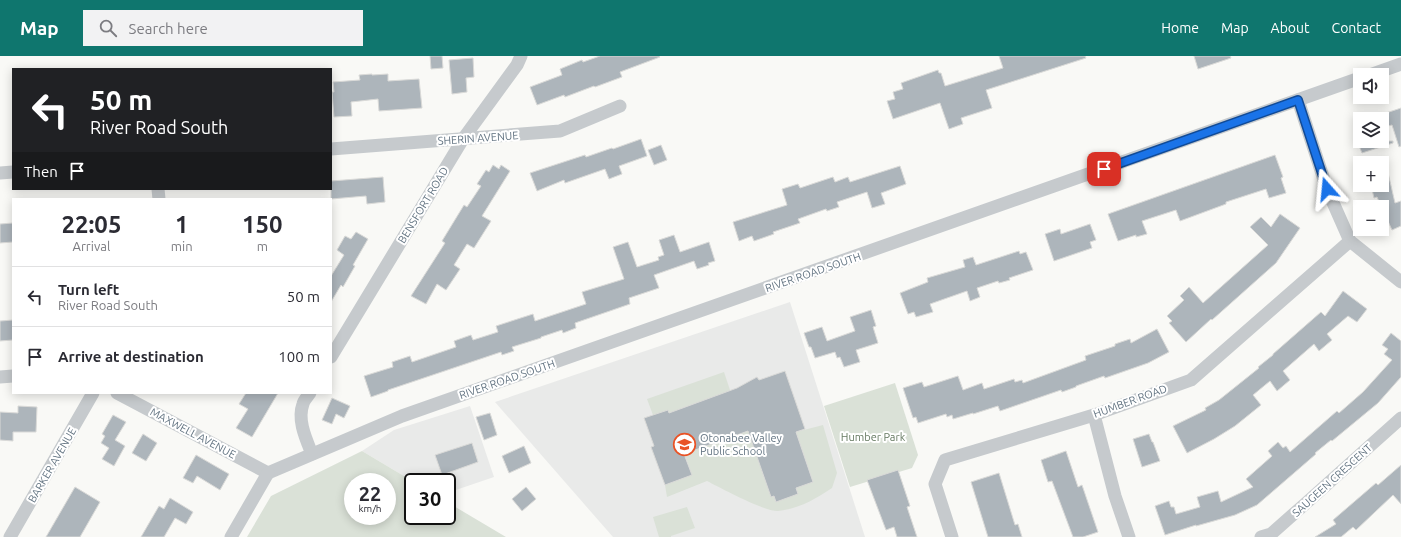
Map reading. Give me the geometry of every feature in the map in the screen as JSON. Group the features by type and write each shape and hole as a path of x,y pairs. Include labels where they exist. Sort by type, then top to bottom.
{"street":[{"name":"BENSFORT ROAD","path":"332,356 463,139 517,65 521,56"},
{"path":"1389,68 1401,64"},
{"name":"RIVER ROAD SOUTH","path":"268,473 409,414 1353,80"},
{"path":"1298,100 1327,189 1350,241 1401,282"},
{"name":"SHERIN AVENUE","path":"332,149 560,131 620,106"},
{"path":"0,173 12,172"},
{"name":"HUMBER ROAD","path":"952,537 935,484 945,460 1094,415 1191,380 1350,241"},
{"path":"0,377 12,376"},
{"name":"BARKER AVENUE","path":"10,537 92,394"},
{"name":"MAXWELL AVENUE","path":"119,394 268,473"},
{"path":"309,394 303,404 301,416 302,426 312,454"},
{"path":"1094,415 1115,496 1129,537"},
{"name":"SAUGEEN CRESCENT","path":"1261,537 1271,534 1401,418"},
{"path":"230,537 268,473"}],"shaded area":[{"name":"Otonabee Valley Public School","path":"790,302 865,537 613,537 495,402"},
{"path":"470,406 494,477 456,490 456,473 404,473 404,476 362,451 394,430"}],"green space":[{"path":"724,372 730,390 727,392 682,408 672,420 668,410 653,415 647,399"},
{"name":"Humber Park","path":"895,383 918,455 912,468 850,487 824,406"},
{"path":"823,425 837,473 832,488 806,503 793,508 778,511 763,508 707,481 667,497 665,485 692,475 684,452 696,450 745,432 744,429 749,427 776,502 798,494 796,488 813,481 796,432"},
{"path":"362,451 404,476 404,525 456,525 456,507 506,537 247,537 271,496"},
{"path":"687,507 695,528 671,537 659,537 653,517"}],"building":[{"path":"430,56 442,56 443,68 431,69"},
{"path":"600,56 660,57 620,72 622,77 537,105 530,87 562,75 560,69 582,60 583,62"},
{"path":"999,56 1085,56 1086,58 986,90 992,108 961,118 963,124 949,129 940,103 893,119 887,101 895,99 893,92 903,89 901,83 938,70 939,73 941,73 945,86 1003,68"},
{"path":"1194,56 1230,56 1231,58 1198,69"},
{"path":"473,58 474,77 466,78 467,92 452,94 449,60"},
{"path":"388,74 388,81 419,79 422,108 379,111 378,99 351,102 352,116 334,117 332,92 334,92 333,82 360,80 359,75"},
{"path":"1401,108 1401,146 1399,147 1392,125 1389,126 1389,112"},
{"path":"641,139 647,156 619,166 622,174 609,179 605,169 565,183 564,180 537,191 530,173 585,155 586,157 612,148 613,149"},
{"path":"1389,141 1393,141 1393,143 1389,144"},
{"path":"661,145 667,160 654,165 648,150"},
{"path":"1360,148 1378,148 1362,153"},
{"path":"1275,155 1283,177 1281,178 1286,193 1269,198 1266,189 1226,202 1226,204 1180,221 1176,210 1142,221 1147,234 1136,237 1136,235 1118,241 1108,214"},
{"path":"493,165 499,169 501,165 510,171 482,216 491,221 474,248 467,244 454,265 460,269 446,290 437,284 426,304 411,296 445,243 442,241 464,205 467,207 481,186 477,184 486,170 489,172"},
{"path":"900,166 906,184 881,193 885,204 872,208 867,192 837,202 839,207 827,211 826,209 798,219 800,223 773,232 774,234 754,241 752,236 739,241 733,222 787,205 782,189 798,184 800,188 833,177 835,182 848,177 850,182"},
{"path":"383,177 385,202 367,204 366,196 332,199 332,181"},
{"path":"1389,177 1395,203 1401,201 1401,226 1392,230 1389,223 1389,200 1378,200 1377,197 1374,198 1373,192 1389,192"},
{"path":"1280,214 1300,228 1276,263 1186,342 1169,323 1172,321 1167,316 1184,300 1180,296 1189,287 1203,303 1268,245 1250,227 1261,217 1271,227"},
{"path":"12,223 12,242 0,243 0,224"},
{"path":"1090,224 1096,240 1090,242 1092,248 1054,261 1045,234 1060,229 1061,234"},
{"path":"356,232 368,239 353,265 355,266 343,287 341,285 332,300 332,274 344,255 337,250 345,236 351,239"},
{"path":"674,235 680,252 709,242 715,261 708,263 709,265 697,269 694,261 654,275 659,288 629,298 630,304 575,323 576,328 563,333 562,330 541,337 512,347 514,351 502,355 501,352 371,397 364,376 393,367 392,362 410,356 412,362 456,347 454,341 471,335 473,340 498,332 496,326 533,314 535,321 586,304 582,292 624,279 613,247 628,242 637,267 659,260 658,257 664,255 659,240"},
{"path":"1019,251 1020,254 1026,252 1033,270 1009,278 1010,280 999,283 998,281 977,288 980,297 970,301 967,291 930,304 933,312 916,317 914,312 908,314 900,293 928,282 927,278 965,267 963,260 973,257 976,265"},
{"path":"1343,291 1367,309 1357,322 1348,316 1327,334 1332,340 1319,351 1314,344 1283,371 1290,380 1277,391 1270,381 1253,395 1261,405 1235,426 1187,453 1173,426 1206,410 1205,408 1219,400 1259,368 1258,367 1321,312 1325,316"},
{"path":"871,310 876,326 873,327 878,343 856,350 860,362 844,367 840,357 837,358 835,352 815,358 804,333 822,327 827,341 855,331 850,317"},
{"path":"12,320 12,340 0,341 0,321"},
{"path":"1157,329 1169,352 1148,363 1105,378 1104,376 1062,392 1061,390 1000,411 998,406 953,419 952,415 947,417 946,414 918,423 916,417 913,418 903,388 922,382 924,387 958,376 963,390 982,383 984,389 1014,379 1015,382 1022,380 1023,383 1086,360 1085,356 1115,346 1115,344 1130,339 1131,343"},
{"path":"1391,333 1401,341 1401,377 1378,403 1315,453 1316,454 1257,505 1235,515 1165,535 1155,506 1169,501 1171,507 1174,507 1176,514 1200,507 1197,497 1218,491 1221,502 1253,487 1246,479 1272,456 1268,451 1278,442 1283,448 1286,446 1290,452 1337,411 1339,413 1363,392 1392,360 1384,354 1388,349 1382,345"},
{"path":"785,371 805,429 796,432 813,482 796,488 798,494 776,502 774,496 771,497 748,431 684,454 692,475 665,485 651,447 654,446 644,418 668,410 669,413 737,388 757,377 759,380"},
{"path":"245,394 277,394 252,437 236,428 248,409 239,404"},
{"path":"332,398 350,406 344,418 336,414 332,424 322,420"},
{"path":"18,406 37,407 36,432 13,432 13,441 0,440 0,412 18,413"},
{"path":"490,413 497,435 484,440 476,417"},
{"path":"113,415 126,422 115,440 125,446 114,466 102,459 109,448 101,443 105,436 102,434"},
{"path":"143,434 157,443 146,461 132,453"},
{"path":"1149,434 1160,461 1142,467 1133,439"},
{"path":"472,443 478,462 448,473 441,473 435,455"},
{"path":"524,446 531,463 509,473 502,456"},
{"path":"1066,451 1078,487 1082,485 1098,532 1083,537 1073,537 1052,481 1048,482 1041,460"},
{"path":"196,455 229,474 220,490 197,476 193,483 183,478"},
{"path":"1401,465 1401,504 1393,495 1356,530 1353,527 1341,537 1315,537 1336,524 1333,520 1376,483 1378,485"},
{"path":"898,470 910,506 907,507 917,537 897,537 894,527 886,530 867,480"},
{"path":"999,473 1015,525 1018,524 1022,537 988,537 971,482"},
{"path":"75,487 100,502 80,537 46,537"},
{"path":"526,487 536,499 522,511 512,499"},
{"path":"170,498 193,512 186,524 175,518 164,537 141,537 159,506 164,509"}],"place":[{"name":"Otonabee Valley Public School","path":"684,444"}],"route":[{"path":"1104,169 1298,100 1327,189"}]}
